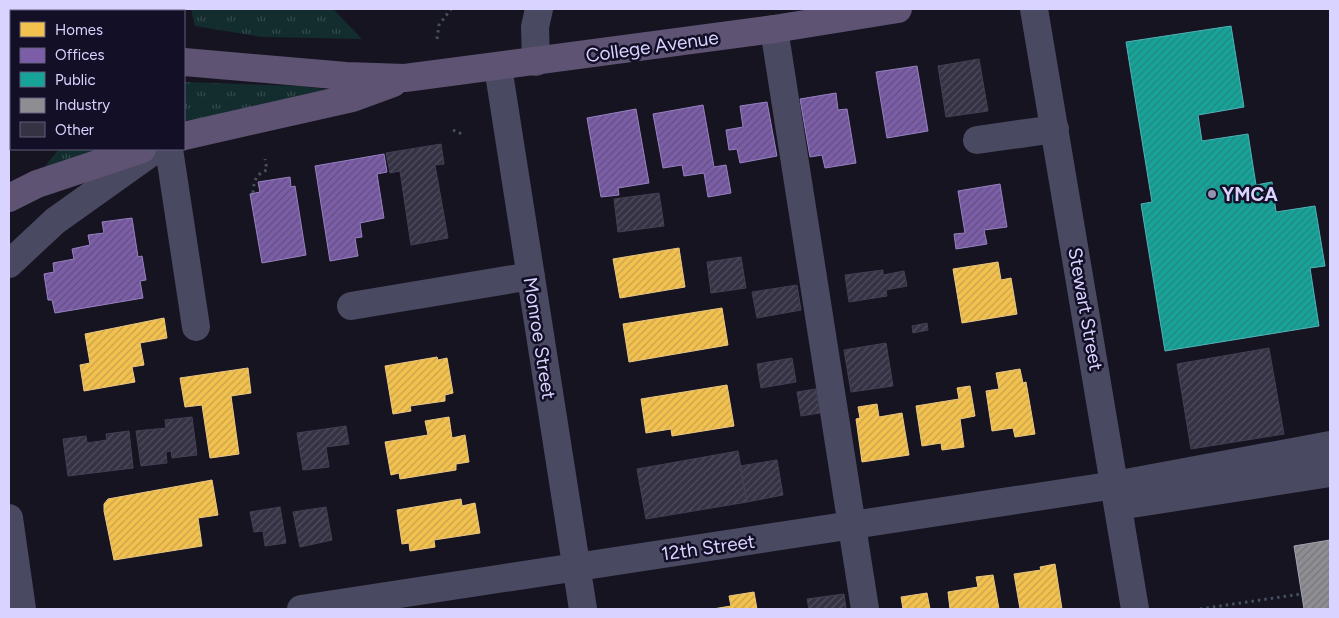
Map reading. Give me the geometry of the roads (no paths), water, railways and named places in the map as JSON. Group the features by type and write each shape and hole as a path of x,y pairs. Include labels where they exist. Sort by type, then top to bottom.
{"main road":[{"name":"College Avenue","path":"185,62 346,76 405,78 498,68 774,29 898,9"},
{"name":"College Avenue","path":"185,136 352,98 405,78"},
{"path":"9,198 37,184 139,150"}],"street":[{"path":"536,62 535,27 539,9"},
{"name":"Stewart Street","path":"1034,9 1135,609"},
{"path":"774,29 865,609"},
{"name":"Monroe Street","path":"498,68 583,609"},
{"path":"977,140 1055,129"},
{"path":"9,264 55,220 155,150"},
{"path":"169,150 196,327"},
{"path":"351,306 531,276"},
{"path":"1117,496 1330,445"},
{"path":"1117,496 1330,473"},
{"name":"12th Street","path":"301,609 851,525 1117,496"},
{"path":"9,518 22,609"}],"place":[{"name":"YMCA","path":"1212,194"}]}
